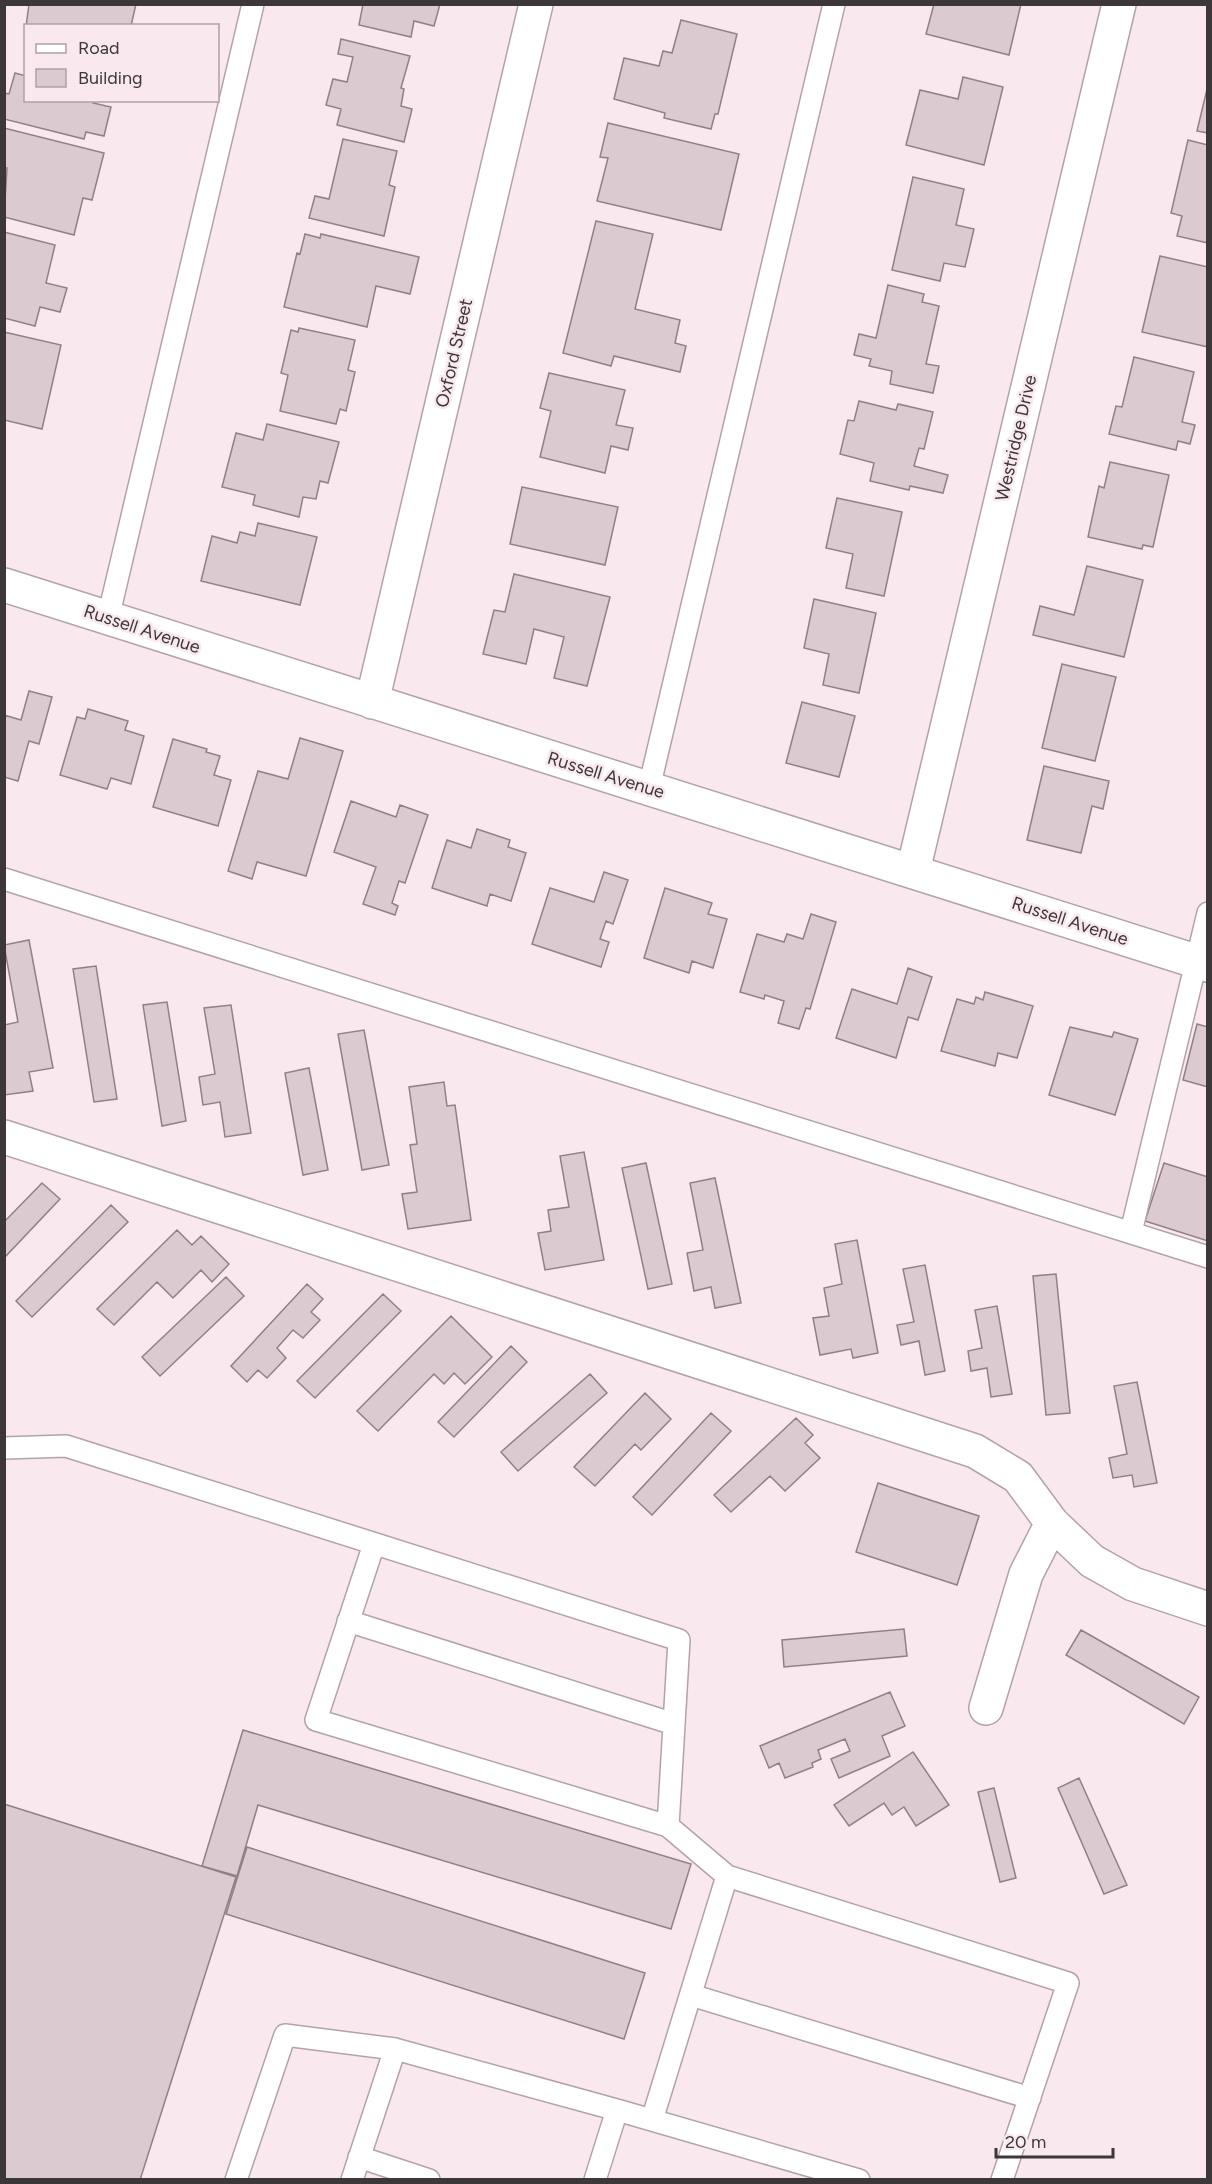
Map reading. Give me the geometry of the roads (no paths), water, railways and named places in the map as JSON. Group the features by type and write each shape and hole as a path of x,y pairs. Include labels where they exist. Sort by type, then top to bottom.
{"street":[{"name":"Oxford Street","path":"372,702 536,4"},
{"name":"Westridge Drive","path":"913,871 1119,4"},
{"name":"Russell Avenue","path":"4,585 1202,963"},
{"path":"4,1137 975,1451 1017,1478 1052,1523 1092,1561 1133,1584 1208,1609"},
{"path":"986,1708 1026,1574 1052,1523"}],"lane":[{"path":"108,618 253,4"},
{"path":"649,788 834,4"},
{"path":"4,879 1208,1257"},
{"path":"1131,1232 1202,963 1208,913"},
{"path":"4,1448 66,1446 679,1640 668,1826"},
{"path":"374,1544 316,1720 668,1826 727,1876 1068,1983 1002,2180"},
{"path":"348,1622 674,1725"},
{"path":"652,2120 727,1876"},
{"path":"691,1995 1030,2098"},
{"path":"236,2180 285,2035 395,2049 859,2180"},
{"path":"352,2180 395,2049"},
{"path":"595,2180 617,2110"},
{"path":"359,2157 429,2180"}]}
